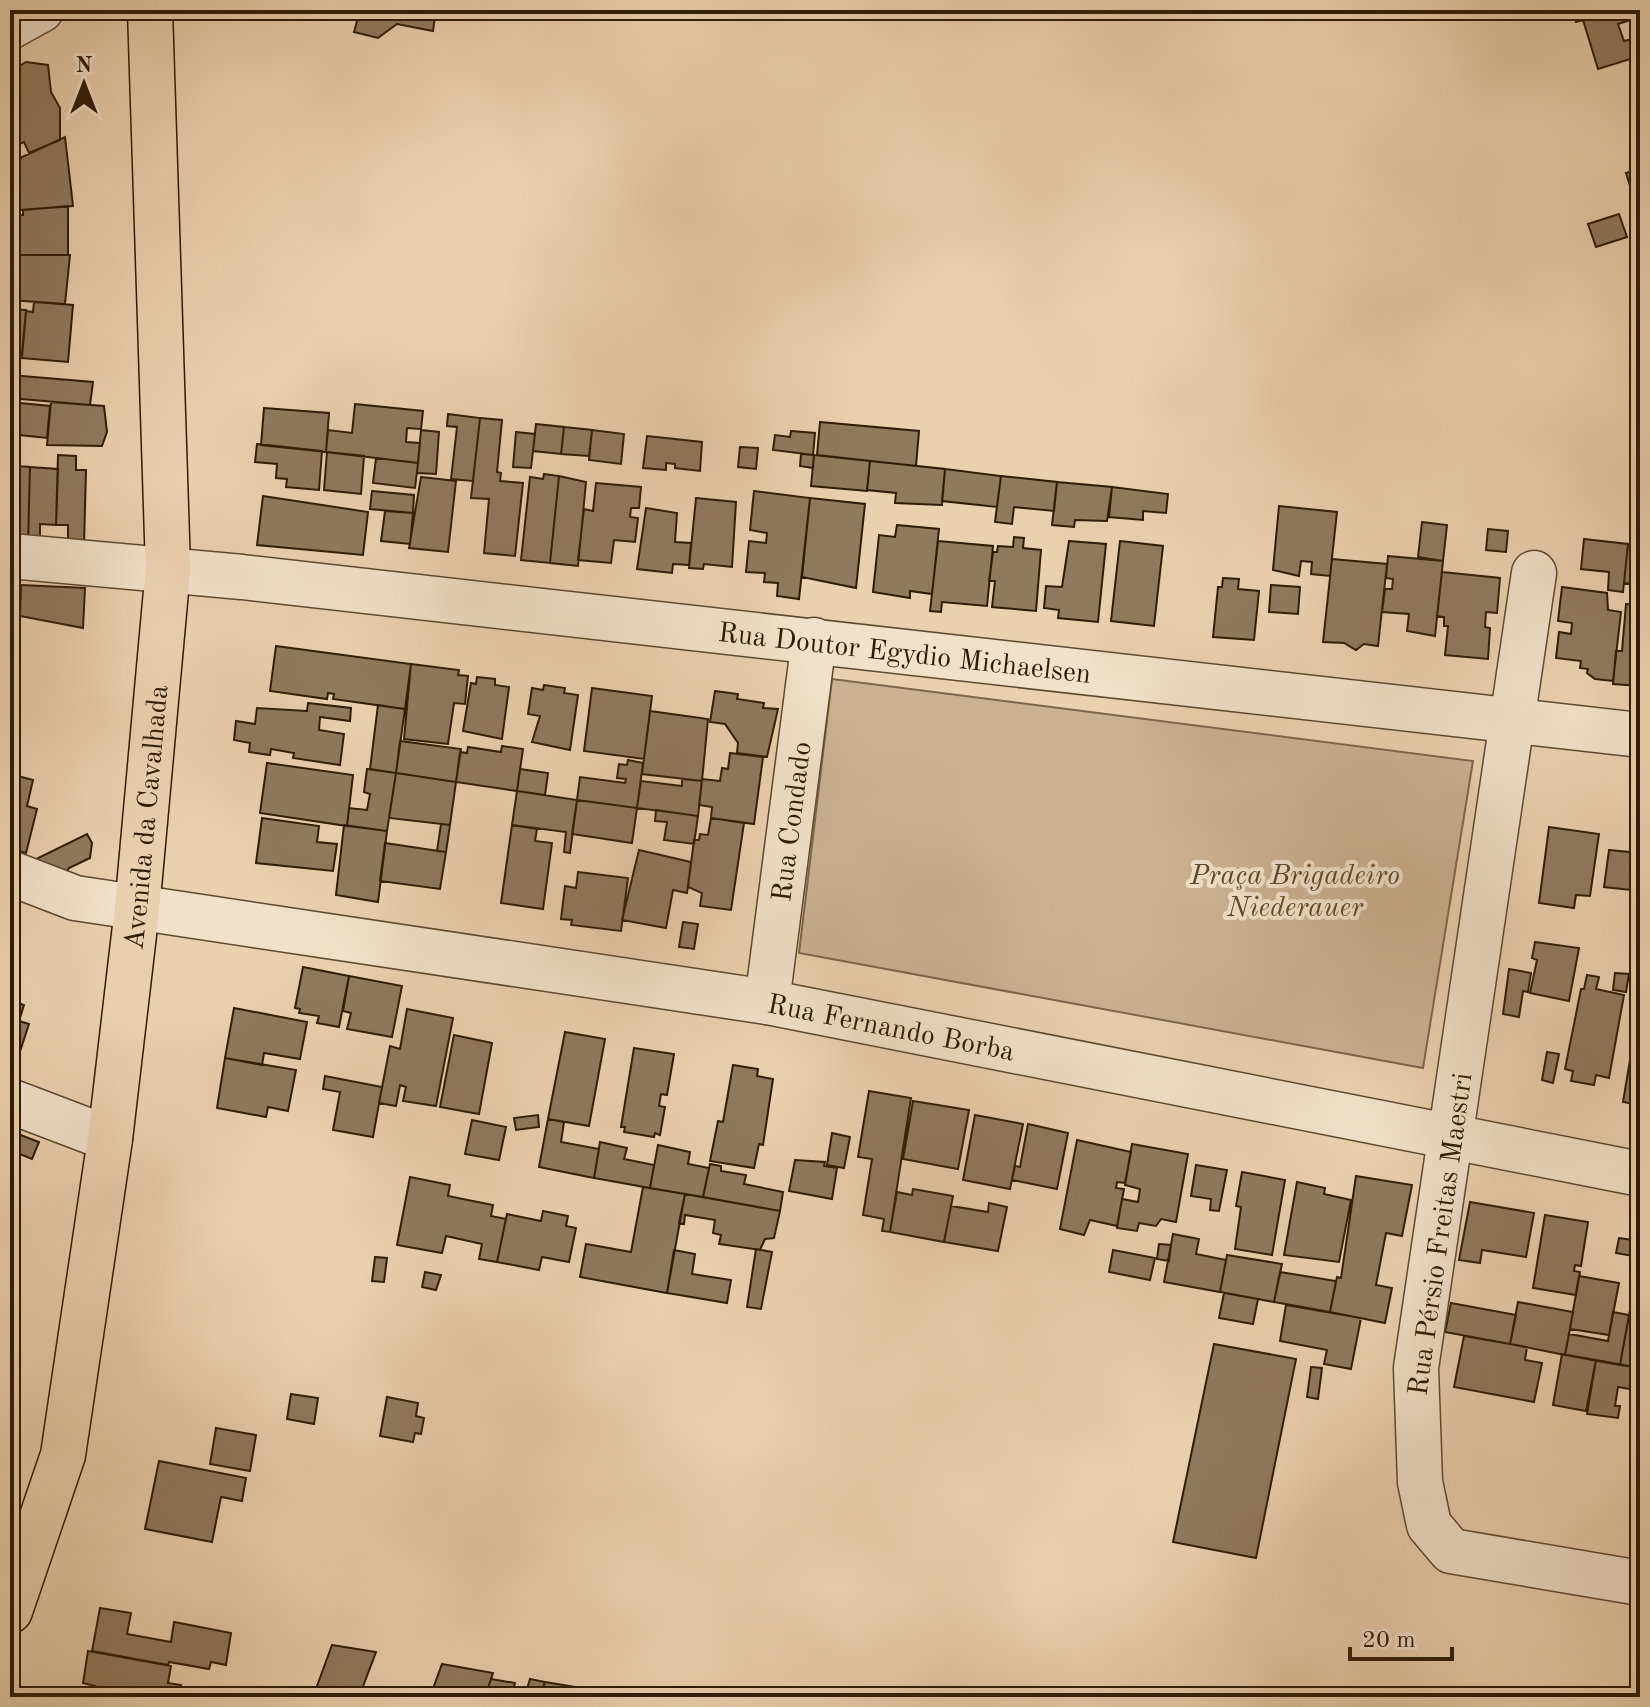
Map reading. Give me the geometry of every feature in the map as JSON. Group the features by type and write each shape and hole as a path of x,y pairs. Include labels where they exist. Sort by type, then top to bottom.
{"main road":[{"name":"Avenida da Cavalhada","path":"10,1611 63,1455 110,1139 137,909 168,569 150,10"}],"street":[{"path":"10,27 41,10"},
{"name":"Rua Doutor Egydio Michaelsen","path":"10,556 168,569 1640,735"},
{"name":"Rua Pérsio Freitas Maestri","path":"1534,573 1515,720 1416,1368 1420,1482 1429,1525 1451,1551 1640,1583"},
{"name":"Rua Condado","path":"767,1002 814,640"},
{"name":"Rua Fernando Borba","path":"10,873 75,898 767,1002 1640,1174"},
{"path":"10,1101 110,1139"}],"green space":[{"name":"Praça Brigadeiro Niederauer","path":"832,679 1473,761 1423,1068 799,953"}],"building":[{"path":"360,10 436,10 433,31 397,24 378,38 354,32"},
{"path":"1572,10 1640,10 1640,17 1618,24 1624,41 1640,37 1640,56 1598,69 1583,20 1576,22"},
{"path":"26,62 48,65 51,92 60,108 60,140 29,153 24,142 15,146 10,135 10,72"},
{"path":"65,137 73,206 20,210 19,198 13,198 12,167 22,157"},
{"path":"1640,169 1640,218 1626,173"},
{"path":"68,206 68,255 10,255 10,215 23,215 23,210"},
{"path":"1619,214 1627,237 1596,247 1588,224"},
{"path":"10,255 70,255 65,304 10,300"},
{"path":"34,302 73,305 68,362 22,358 26,311 33,312"},
{"path":"10,309 26,310 22,354 10,353"},
{"path":"10,375 93,382 90,405 10,398"},
{"path":"10,402 50,406 47,438 10,434"},
{"path":"51,402 104,406 107,432 102,446 47,445"},
{"path":"355,404 423,411 421,429 407,428 406,442 420,443 418,463 326,452 328,430 352,433"},
{"path":"264,408 329,413 326,452 261,445"},
{"path":"448,414 480,418 473,481 451,479 457,427 447,426"},
{"path":"480,418 502,420 497,472 501,473 500,481 523,483 515,556 484,553 489,499 471,498"},
{"path":"820,422 919,431 916,466 817,455"},
{"path":"536,424 564,427 561,454 533,451"},
{"path":"564,427 592,430 589,456 561,454"},
{"path":"421,430 439,432 436,474 417,473"},
{"path":"592,430 624,434 621,464 589,460"},
{"path":"791,431 815,433 813,455 773,450 775,435 790,437"},
{"path":"516,432 535,434 531,468 513,467"},
{"path":"647,436 702,442 700,471 675,468 675,464 666,463 666,470 643,468"},
{"path":"257,444 322,451 319,490 286,487 287,479 276,478 277,464 255,462"},
{"path":"740,447 758,448 756,469 738,467"},
{"path":"327,452 364,456 361,494 324,490"},
{"path":"801,454 814,455 813,468 800,466"},
{"path":"58,455 76,456 76,470 86,470 84,545 68,544 68,525 56,525"},
{"path":"814,455 870,461 867,491 811,486"},
{"path":"376,458 418,463 415,488 373,483"},
{"path":"870,461 945,469 942,505 895,503 896,493 867,490"},
{"path":"30,467 28,543 15,542 16,524 10,523 10,468"},
{"path":"30,467 58,469 56,525 40,524 40,543 28,543"},
{"path":"945,469 1001,476 997,507 942,501"},
{"path":"544,474 559,476 550,563 521,560 530,477 543,479"},
{"path":"559,476 586,482 578,566 550,563"},
{"path":"1001,476 1057,482 1054,511 1014,507 1012,524 995,522"},
{"path":"421,477 456,481 448,552 409,548"},
{"path":"1057,482 1112,487 1107,521 1075,520 1074,527 1052,525"},
{"path":"596,483 641,487 639,508 631,508 630,517 638,518 635,542 614,540 611,563 578,560 584,509 593,511"},
{"path":"1112,487 1168,494 1166,513 1143,511 1143,520 1109,517"},
{"path":"372,491 414,495 413,513 370,509"},
{"path":"754,491 810,498 799,599 777,596 778,583 764,582 765,573 746,572 749,541 766,543 767,533 750,530"},
{"path":"263,496 368,512 363,555 257,545"},
{"path":"696,498 736,502 732,567 704,564 703,569 689,568"},
{"path":"810,498 865,504 856,588 802,577"},
{"path":"1279,506 1337,512 1330,576 1311,574 1312,562 1301,561 1299,576 1273,570"},
{"path":"646,508 677,513 675,542 691,543 689,565 673,564 672,573 637,569"},
{"path":"385,511 413,513 410,544 381,541"},
{"path":"1422,522 1447,525 1443,561 1418,557"},
{"path":"897,525 939,529 932,594 910,591 910,598 873,592 879,535 895,537"},
{"path":"1488,529 1508,531 1506,552 1486,550"},
{"path":"1014,537 1024,538 1023,548 1041,550 1036,611 992,607 995,581 989,581 993,552 997,552 998,546 1013,547"},
{"path":"1584,539 1628,544 1623,592 1608,590 1609,572 1581,569"},
{"path":"938,541 993,546 987,606 942,602 941,612 930,611"},
{"path":"1069,541 1106,544 1098,622 1058,618 1059,610 1044,608 1046,586 1062,587"},
{"path":"1120,541 1163,546 1154,626 1111,621"},
{"path":"1628,544 1640,546 1640,585 1624,583"},
{"path":"1388,556 1443,561 1435,636 1407,631 1409,614 1382,612 1385,589 1392,589 1393,579 1386,578"},
{"path":"1332,559 1387,564 1378,646 1364,644 1356,650 1344,643 1323,642"},
{"path":"1442,572 1500,578 1497,613 1486,612 1485,627 1490,628 1488,659 1445,655 1448,626 1444,626 1444,617 1437,616"},
{"path":"1223,578 1239,579 1238,589 1259,591 1254,640 1213,637 1218,587 1222,587"},
{"path":"21,585 85,588 83,628 20,616"},
{"path":"1271,585 1300,587 1298,614 1269,612"},
{"path":"1562,587 1607,593 1608,610 1621,612 1613,681 1595,679 1587,673 1588,669 1580,668 1581,661 1556,658 1559,632 1571,634 1572,623 1558,621"},
{"path":"1626,604 1640,605 1640,686 1613,684 1616,651 1622,651"},
{"path":"276,646 411,664 405,709 333,699 334,694 328,693 327,699 270,691"},
{"path":"411,664 459,670 458,675 468,676 465,704 454,703 448,744 404,739"},
{"path":"477,677 495,679 495,685 509,687 502,739 463,731 471,683 476,684"},
{"path":"544,685 565,688 564,693 578,695 570,750 532,742 540,716 528,714 532,688 543,690"},
{"path":"592,688 652,696 644,759 584,751"},
{"path":"715,691 738,694 737,699 764,703 763,708 778,709 767,757 737,753 738,743 725,724 710,722"},
{"path":"308,703 351,708 350,721 320,717 319,730 344,734 340,765 293,758 294,753 271,749 270,755 249,752 250,743 234,740 236,721 255,724 257,708 307,711"},
{"path":"378,705 405,709 396,773 370,769"},
{"path":"650,711 708,719 702,781 642,774"},
{"path":"400,741 461,749 456,782 396,773"},
{"path":"502,746 523,749 517,791 456,782 460,752 467,753 468,747 501,752"},
{"path":"730,753 763,757 754,824 711,818 712,807 699,805 702,779 720,781 722,768 728,769"},
{"path":"628,760 643,763 637,808 577,800 580,777 625,783 626,779 617,778 619,764 627,765"},
{"path":"267,763 353,775 347,826 260,813"},
{"path":"367,769 396,773 387,831 347,826 349,808 367,810 370,794 364,792"},
{"path":"520,769 548,773 545,795 517,791"},
{"path":"396,773 456,782 450,825 389,818"},
{"path":"10,774 33,780 27,806 37,809 26,853 13,850 10,862"},
{"path":"682,779 702,781 698,816 637,808 641,781 682,786"},
{"path":"517,791 577,800 570,853 564,852 566,832 512,825"},
{"path":"577,800 637,808 632,843 572,834"},
{"path":"656,810 698,816 694,844 664,840 667,822 655,821"},
{"path":"262,818 319,826 317,842 337,844 333,871 256,863"},
{"path":"711,818 744,823 731,910 700,906 702,893 688,887 694,840 699,840 700,834 708,835"},
{"path":"441,824 450,825 446,852 437,851"},
{"path":"344,825 387,831 378,902 336,895"},
{"path":"512,825 537,829 535,841 552,843 543,909 501,903"},
{"path":"1549,827 1599,834 1590,896 1576,895 1574,908 1539,903"},
{"path":"87,834 92,843 90,858 69,868 58,887 32,861"},
{"path":"385,843 446,852 440,889 380,881"},
{"path":"639,850 691,862 687,893 673,890 666,928 622,920"},
{"path":"1609,850 1640,853 1640,891 1604,887"},
{"path":"578,872 628,878 621,931 571,925 572,920 561,919 565,886 576,888"},
{"path":"683,922 698,924 694,949 679,947"},
{"path":"10,933 20,936 10,969"},
{"path":"1535,942 1579,948 1569,1001 1530,993 1537,960 1532,958"},
{"path":"303,967 349,976 339,1027 317,1023 319,1016 299,1013 300,1009 295,1008"},
{"path":"1509,969 1531,973 1528,992 1523,991 1519,1017 1503,1014"},
{"path":"1615,973 1629,974 1626,992 1613,990"},
{"path":"1587,975 1599,977 1596,989 1624,995 1609,1078 1596,1075 1594,1085 1571,1081 1573,1071 1565,1069 1581,989 1584,989"},
{"path":"349,976 402,986 392,1037 347,1029 351,1013 343,1011"},
{"path":"10,1000 24,1005 19,1021 29,1024 11,1079"},
{"path":"234,1008 307,1022 300,1059 264,1053 262,1065 225,1058"},
{"path":"407,1009 453,1018 436,1106 403,1101 406,1087 400,1085 396,1106 379,1103 390,1046 400,1049"},
{"path":"565,1032 605,1039 589,1126 548,1119"},
{"path":"454,1035 492,1043 479,1114 440,1107"},
{"path":"634,1048 674,1054 667,1095 661,1094 659,1106 665,1107 660,1135 655,1133 654,1137 624,1132 625,1127 621,1127"},
{"path":"1547,1052 1559,1054 1553,1083 1542,1080"},
{"path":"1631,1054 1640,1055 1640,1105 1623,1102"},
{"path":"225,1058 296,1070 288,1111 268,1107 266,1117 217,1108"},
{"path":"733,1065 758,1069 757,1076 773,1079 763,1145 759,1144 754,1168 710,1161 718,1121 723,1122"},
{"path":"325,1076 382,1087 373,1137 333,1130 340,1092 323,1089"},
{"path":"869,1091 911,1098 890,1232 882,1231 884,1219 863,1215 872,1159 858,1157"},
{"path":"913,1101 969,1110 958,1169 903,1159"},
{"path":"538,1115 539,1127 516,1130 514,1118"},
{"path":"975,1115 1023,1124 1010,1189 963,1180"},
{"path":"548,1119 564,1122 561,1142 599,1149 594,1178 539,1167"},
{"path":"472,1120 506,1127 499,1160 465,1154"},
{"path":"1028,1124 1068,1133 1057,1189 1012,1180 1015,1166 1020,1167"},
{"path":"10,1131 39,1142 32,1159 10,1150"},
{"path":"832,1133 850,1137 844,1168 827,1165"},
{"path":"1077,1140 1131,1152 1125,1183 1117,1182 1116,1188 1124,1189 1117,1226 1090,1220 1084,1235 1060,1229"},
{"path":"600,1142 627,1148 624,1159 654,1165 650,1188 594,1178"},
{"path":"1132,1144 1188,1154 1176,1222 1161,1219 1156,1226 1139,1223 1137,1231 1117,1228 1122,1199 1138,1202 1140,1189 1125,1185"},
{"path":"658,1145 690,1152 688,1164 709,1168 703,1197 650,1188"},
{"path":"795,1160 825,1162 824,1166 837,1168 832,1199 789,1191"},
{"path":"710,1164 721,1166 721,1171 746,1175 744,1184 783,1192 780,1211 703,1197"},
{"path":"1196,1165 1227,1170 1219,1211 1210,1210 1211,1199 1191,1196"},
{"path":"1242,1172 1285,1180 1272,1255 1235,1249 1241,1207 1236,1206"},
{"path":"1356,1176 1412,1185 1402,1236 1386,1233 1376,1285 1392,1288 1385,1323 1330,1312 1337,1277 1341,1278"},
{"path":"410,1177 450,1185 448,1196 493,1205 491,1216 506,1219 497,1262 479,1259 482,1244 446,1236 442,1253 397,1245"},
{"path":"1297,1182 1325,1188 1324,1194 1351,1200 1339,1262 1284,1255"},
{"path":"643,1187 685,1194 667,1293 580,1277 586,1244 631,1252"},
{"path":"913,1189 953,1196 944,1242 890,1232 897,1192 912,1195"},
{"path":"685,1194 780,1211 774,1238 765,1239 760,1250 719,1244 721,1235 713,1233 715,1220 685,1215 684,1224 679,1223"},
{"path":"1470,1202 1534,1213 1526,1257 1482,1250 1480,1263 1459,1260"},
{"path":"989,1203 1007,1207 998,1251 944,1242 951,1206 988,1212"},
{"path":"543,1211 568,1216 566,1226 576,1228 569,1262 542,1257 539,1270 497,1262 507,1214 541,1221"},
{"path":"1545,1215 1588,1222 1581,1266 1575,1265 1574,1271 1580,1272 1576,1295 1533,1288"},
{"path":"1173,1234 1199,1239 1196,1254 1226,1260 1220,1292 1164,1282"},
{"path":"1619,1238 1640,1241 1639,1257 1616,1253"},
{"path":"1159,1244 1171,1245 1169,1261 1157,1259"},
{"path":"756,1249 772,1252 761,1309 747,1307"},
{"path":"674,1250 695,1254 692,1274 731,1280 727,1303 667,1293"},
{"path":"1113,1250 1155,1258 1150,1280 1109,1272"},
{"path":"1227,1255 1282,1264 1274,1302 1220,1292"},
{"path":"375,1257 387,1258 384,1282 372,1281"},
{"path":"425,1272 441,1275 436,1290 422,1287"},
{"path":"1280,1272 1336,1281 1330,1312 1274,1302"},
{"path":"1579,1276 1619,1283 1609,1335 1570,1329"},
{"path":"1224,1293 1258,1299 1253,1324 1219,1318"},
{"path":"1518,1302 1573,1312 1565,1355 1510,1344"},
{"path":"1451,1303 1516,1315 1510,1344 1445,1332"},
{"path":"1286,1305 1361,1318 1351,1369 1324,1364 1327,1350 1280,1341"},
{"path":"1630,1310 1640,1312 1640,1368 1620,1365"},
{"path":"1613,1312 1629,1315 1620,1365 1565,1355 1569,1334 1608,1341"},
{"path":"1464,1336 1527,1347 1525,1360 1542,1363 1534,1402 1454,1387"},
{"path":"1214,1344 1296,1359 1256,1558 1173,1542"},
{"path":"1562,1354 1596,1360 1586,1411 1553,1405"},
{"path":"1596,1360 1635,1367 1630,1389 1618,1387 1615,1406 1620,1406 1618,1418 1587,1414"},
{"path":"1311,1367 1322,1368 1318,1399 1307,1397"},
{"path":"291,1394 318,1398 314,1424 287,1419"},
{"path":"387,1397 418,1403 416,1416 424,1418 421,1434 415,1433 413,1442 380,1436"},
{"path":"216,1428 256,1435 250,1471 210,1464"},
{"path":"159,1461 246,1478 242,1501 221,1497 212,1542 145,1529"},
{"path":"100,1608 131,1613 127,1634 171,1642 174,1622 231,1633 226,1665 211,1662 209,1669 169,1662 168,1665 92,1651"},
{"path":"332,1645 376,1652 359,1697 313,1697"},
{"path":"88,1651 171,1666 168,1683 181,1685 179,1697 93,1696 95,1686 83,1683"},
{"path":"442,1664 493,1673 485,1697 430,1697"},
{"path":"491,1679 515,1683 511,1697 485,1697"},
{"path":"530,1679 545,1682 540,1697 525,1695"},
{"path":"545,1682 576,1687 573,1697 540,1697"}]}
